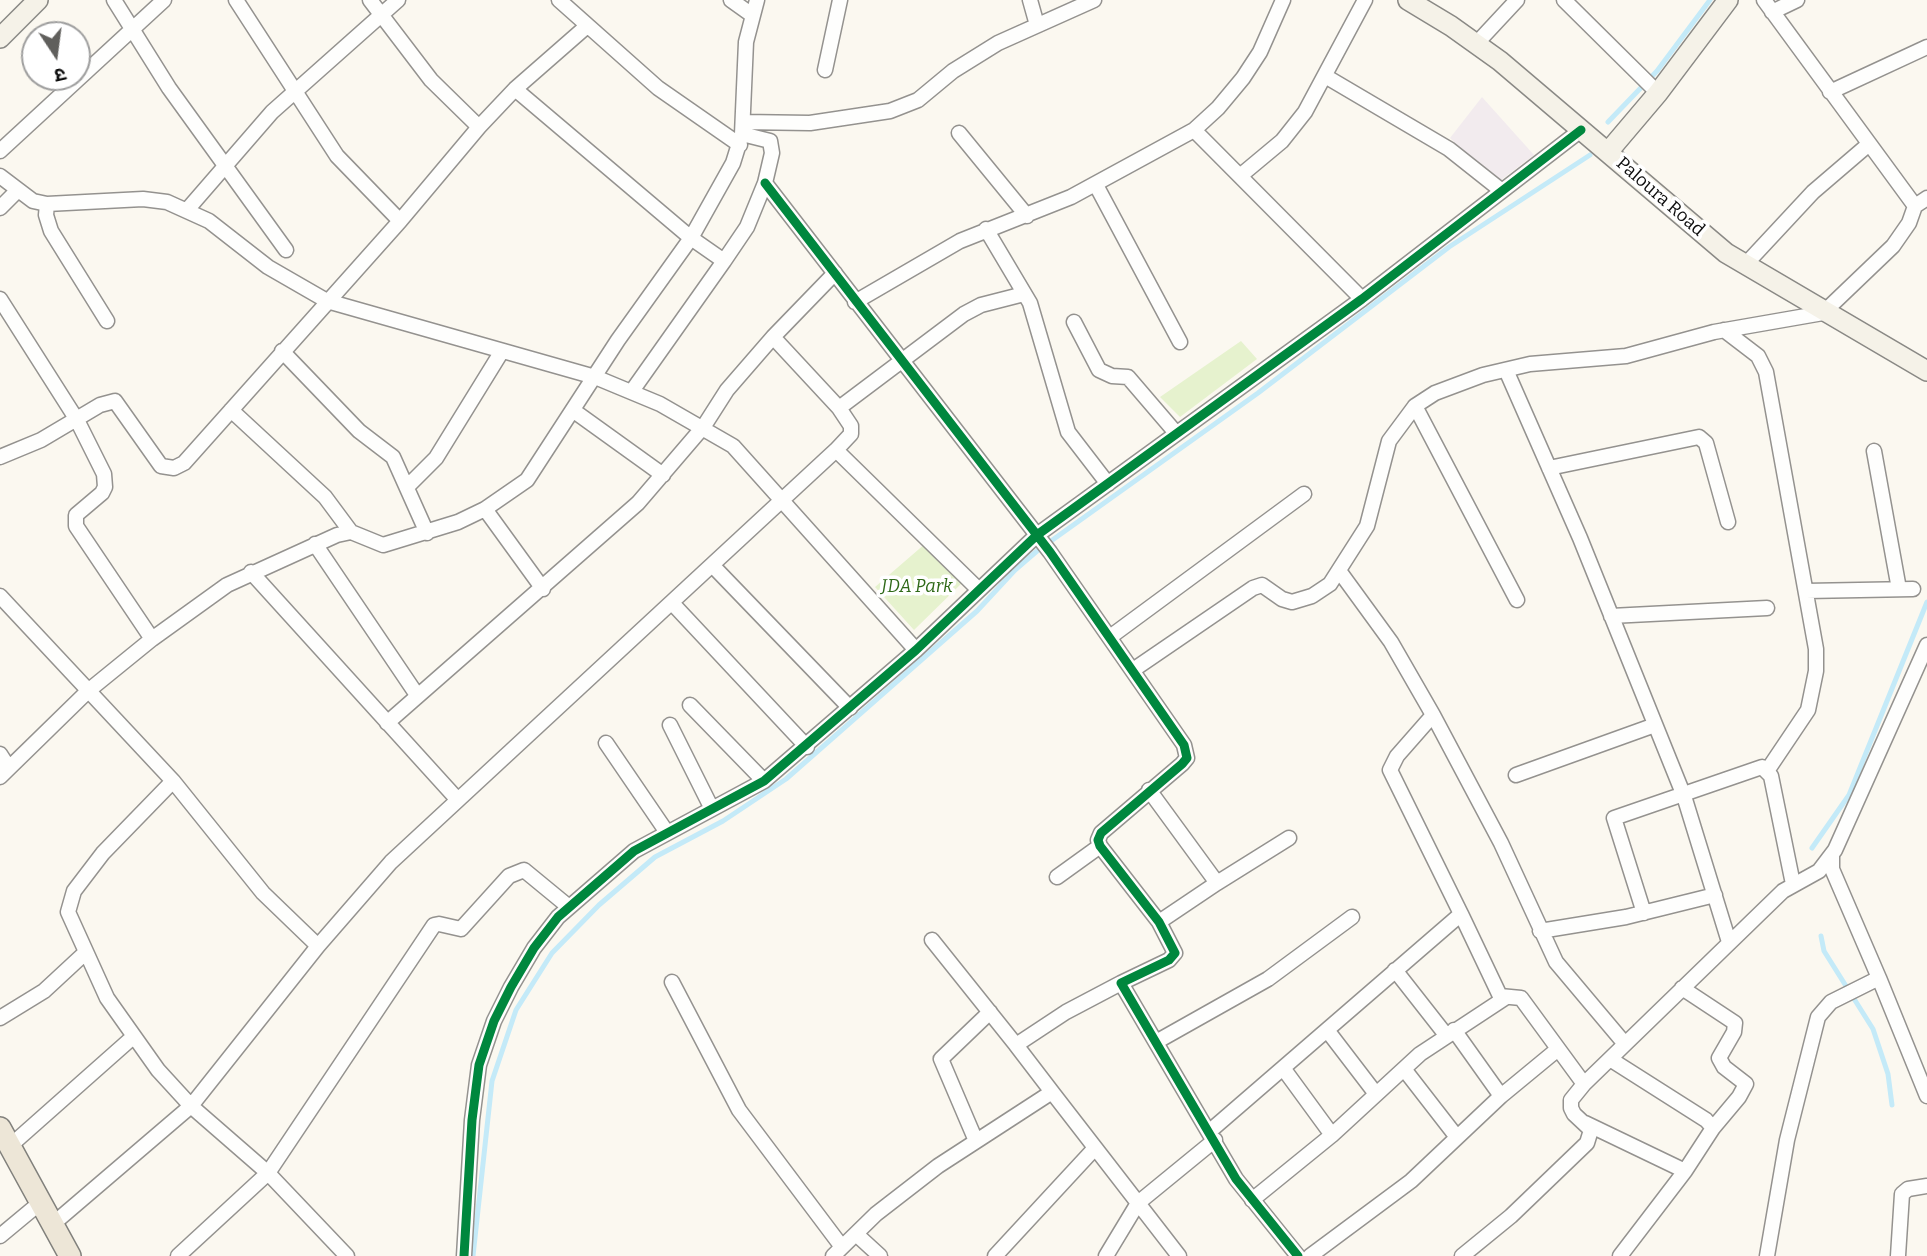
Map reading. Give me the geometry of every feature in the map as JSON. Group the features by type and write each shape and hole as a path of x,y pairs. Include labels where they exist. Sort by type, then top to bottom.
{"main road":[{"path":"0,38 38,0"},
{"name":"Paloura Road","path":"1408,0 1476,44 1710,240 1823,313 1927,371"},
{"path":"1608,152 1651,86 1728,0"},
{"path":"5,1137 70,1256"}],"street":[{"path":"114,0 131,30 225,168 286,250"},
{"path":"0,151 164,0"},
{"path":"236,0 337,156 400,221"},
{"path":"370,0 431,80 478,127"},
{"path":"187,210 294,91 398,0"},
{"path":"559,0 673,99 742,134 765,138 773,146 765,183 747,227 632,391"},
{"path":"731,0 752,15"},
{"path":"231,410 325,497 351,532 383,545 427,533 485,509 527,481 691,238 724,181 742,134 746,42 757,0"},
{"path":"825,70 840,0"},
{"path":"1030,0 1037,24"},
{"path":"742,134 890,111 918,100 953,71 1037,24 1094,0"},
{"path":"855,302 986,229 1027,216 1096,185 1194,130 1243,78 1260,52 1283,0"},
{"path":"1240,176 1294,128 1365,0"},
{"path":"1476,44 1517,0"},
{"path":"1564,0 1651,86"},
{"path":"1133,670 1253,588 1262,585 1282,599 1303,600 1330,584 1367,526 1389,441 1415,406 1455,384 1506,370 1626,356 1724,330 1823,313 1893,246 1921,202 1869,144 1768,6 1797,0"},
{"path":"0,457 77,420 100,405 115,401 156,461 167,468 184,463 400,221 478,127 515,89 587,26"},
{"path":"1830,92 1927,47"},
{"path":"1325,76 1449,149 1502,191"},
{"path":"515,89 691,238 724,261"},
{"path":"1194,130 1362,299"},
{"path":"464,1256 472,1119 479,1065 494,1021 511,987 534,947 569,908 634,850 765,781 916,650 1039,537 1176,433 1362,299 1581,130"},
{"path":"960,133 1027,216"},
{"path":"1745,265 1813,192 1869,144"},
{"path":"0,176 33,201 47,204 143,199 167,202 209,222 268,267 327,302 595,377 632,391 704,426 733,446 916,650"},
{"path":"765,183 855,302 904,359 1039,537 1188,752 1182,764 1101,833 1100,846 1159,922 1173,947 1173,957 1066,1012 1016,1045"},
{"path":"1096,185 1180,342"},
{"path":"0,208 17,191"},
{"path":"47,204 46,215 51,231 107,321"},
{"path":"986,229 1037,322 1064,423 1108,484"},
{"path":"387,723 621,519 704,426 727,390 773,337 835,273"},
{"path":"839,408 964,314 981,305 1024,294"},
{"path":"0,299 77,420 104,474 105,487 76,515 76,526 152,639"},
{"path":"1074,323 1100,370 1105,374 1128,377 1176,433"},
{"path":"1724,330 1758,356 1766,372 1816,649 1813,691 1808,710 1768,771"},
{"path":"53,1224 191,1106 318,946 390,862 673,604 851,434 851,426 839,408 773,337"},
{"path":"282,351 359,431 393,457 427,533"},
{"path":"407,487 436,458 502,351"},
{"path":"1506,370 1684,796 1729,942"},
{"path":"1415,406 1517,600"},
{"path":"573,411 663,475"},
{"path":"1549,468 1699,437 1706,443 1728,522"},
{"path":"836,450 979,590"},
{"path":"1806,591 1906,589 1874,451"},
{"path":"1110,637 1304,494"},
{"path":"485,509 543,589"},
{"path":"0,754 5,773 88,691 152,639 227,585 315,544 351,532"},
{"path":"315,544 417,695"},
{"path":"713,566 850,708"},
{"path":"251,572 457,799"},
{"path":"1340,572 1391,642 1433,715 1501,843 1540,930 1562,971 1625,1044"},
{"path":"0,596 173,781 263,893 318,946"},
{"path":"673,604 807,747"},
{"path":"1611,616 1767,608"},
{"path":"1462,1256 1511,1216 1587,1143 1591,1130 1571,1108 1571,1100 1584,1084 1729,942 1797,882 1819,871 1832,854 1868,781 1927,645"},
{"path":"690,705 765,781"},
{"path":"1433,715 1397,755 1390,770 1498,991 1505,998"},
{"path":"670,725 712,810"},
{"path":"1516,775 1655,725"},
{"path":"606,743 666,831"},
{"path":"1644,913 1614,818 1762,767 1768,771 1797,882"},
{"path":"173,781 103,853 74,891 68,912 107,998 133,1037 191,1106 268,1173 347,1256"},
{"path":"1149,790 1217,883"},
{"path":"1159,922 1289,838"},
{"path":"1057,877 1100,846"},
{"path":"1832,854 1832,869 1927,1096"},
{"path":"178,1256 268,1173 434,925 439,923 461,929 509,876 518,871 528,871 569,908"},
{"path":"1540,930 1644,913 1715,895"},
{"path":"1106,1256 1138,1203 1283,1068 1461,914"},
{"path":"1156,1042 1268,979 1352,917"},
{"path":"932,940 1179,1256"},
{"path":"0,1018 51,985 85,953"},
{"path":"1395,970 1450,1032 1501,1096"},
{"path":"1767,1256 1787,1140 1815,1027 1823,1009 1840,997 1879,978"},
{"path":"672,982 743,1117 838,1252 938,1166 1052,1092"},
{"path":"1121,983 1236,1179 1298,1256"},
{"path":"1620,1256 1685,1171 1746,1084 1724,1067 1719,1058 1734,1032 1735,1023 1682,988"},
{"path":"1252,1200 1332,1135 1404,1069 1450,1032 1505,998 1521,998 1584,1084"},
{"path":"976,1141 941,1059 990,1012"},
{"path":"1327,1030 1376,1094"},
{"path":"5,1137 133,1037"},
{"path":"1310,1256 1411,1181 1456,1136 1558,1049"},
{"path":"1610,1059 1706,1119 1713,1128"},
{"path":"1283,1068 1332,1135"},
{"path":"1404,1069 1456,1136"},
{"path":"1585,1124 1685,1171"},
{"path":"995,1256 1095,1148"},
{"path":"1898,1256 1902,1194 1908,1189 1927,1185"},
{"path":"0,1236 41,1202"},
{"path":"856,1234 880,1256"}],"shaded area":[{"path":"1482,97 1534,155 1497,183 1450,138"}],"green space":[{"path":"1241,341 1257,359 1180,417 1160,397"},
{"name":"JDA Park","path":"926,543 963,582 914,630 875,587"}],"waterway":[{"path":"1608,122 1657,71 1710,0"},
{"path":"473,1256 492,1081 516,1010 552,953 599,905 655,857 723,821 786,779 977,611 1015,570 1037,551 1258,393 1449,247 1590,155"},
{"path":"1812,848 1849,795 1927,602"},
{"path":"1821,936 1824,951 1873,1029 1888,1074 1892,1105"}],"cycle path":[{"path":"464,1256 472,1120 479,1065 494,1021 511,987 534,948 558,917 634,851 764,781 916,650 1037,535 1362,299 1581,130"},
{"path":"765,183 1050,552 1184,745 1187,758 1182,764 1101,833 1098,840 1159,922 1175,953 1169,960 1121,983 1236,1179 1298,1256"}]}
